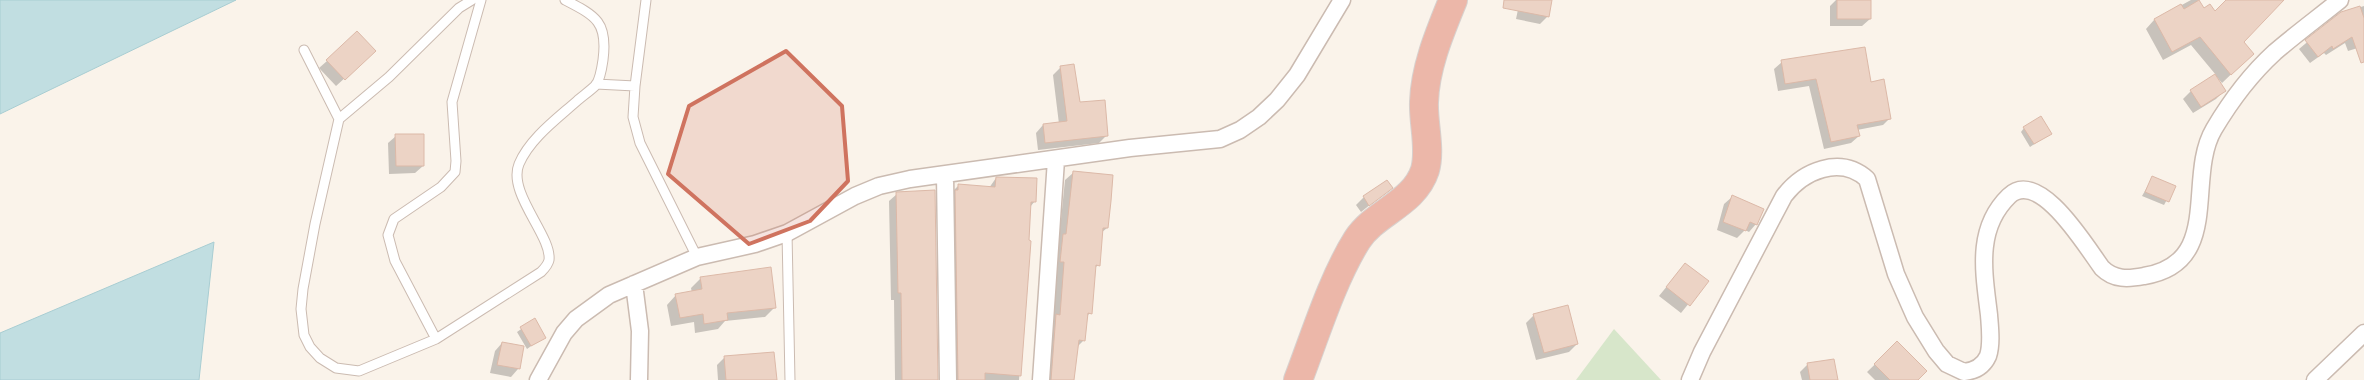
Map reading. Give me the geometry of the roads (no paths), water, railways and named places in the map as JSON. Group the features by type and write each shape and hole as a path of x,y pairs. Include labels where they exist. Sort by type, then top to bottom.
{"highway":[{"path":"1298,380 1341,271 1358,238 1368,227 1397,206 1411,192 1425,169 1427,154 1424,100 1433,54 1453,0"}],"street":[{"path":"538,380 564,334 576,319 592,306 634,284 697,258 755,244 787,233 855,196 880,186 910,179 1056,160 1130,148 1220,139 1240,130 1259,118 1277,100 1297,75 1342,0"},
{"path":"1690,380 1702,352 1784,196 1800,178 1809,173 1828,168 1859,172 1866,179 1896,274 1911,309 1947,364 1964,372 1978,368 1988,356 1990,326 1984,270 1984,240 2001,207 2014,193 2027,190 2048,200 2102,268 2113,276 2120,278 2143,276 2169,269 2181,260 2189,248 2196,229 2205,151 2213,131 2262,65 2275,52 2340,0"},
{"path":"1041,380 1056,160"},
{"path":"945,175 948,380"},
{"path":"634,284 640,331 639,380"},
{"path":"2315,380 2364,333"}],"lane":[{"path":"472,0 459,8 389,77 339,119 303,289 301,309 304,335 310,347 320,358 336,368 359,371 436,339 541,272 547,266 549,254 521,194 517,177 519,165 531,145 556,119 596,84 603,63 605,44 602,26 587,11 565,0"},
{"path":"436,339 395,261 388,235 394,219 441,187 455,172 452,102 481,0"},
{"path":"646,0 633,117 640,143 697,258"},
{"path":"304,50 339,119"},
{"path":"596,84 635,86"},
{"path":"787,233 790,380"}],"water":[{"path":"0,0 236,0 0,114"},
{"path":"214,242 199,380 0,380 0,333"}]}
